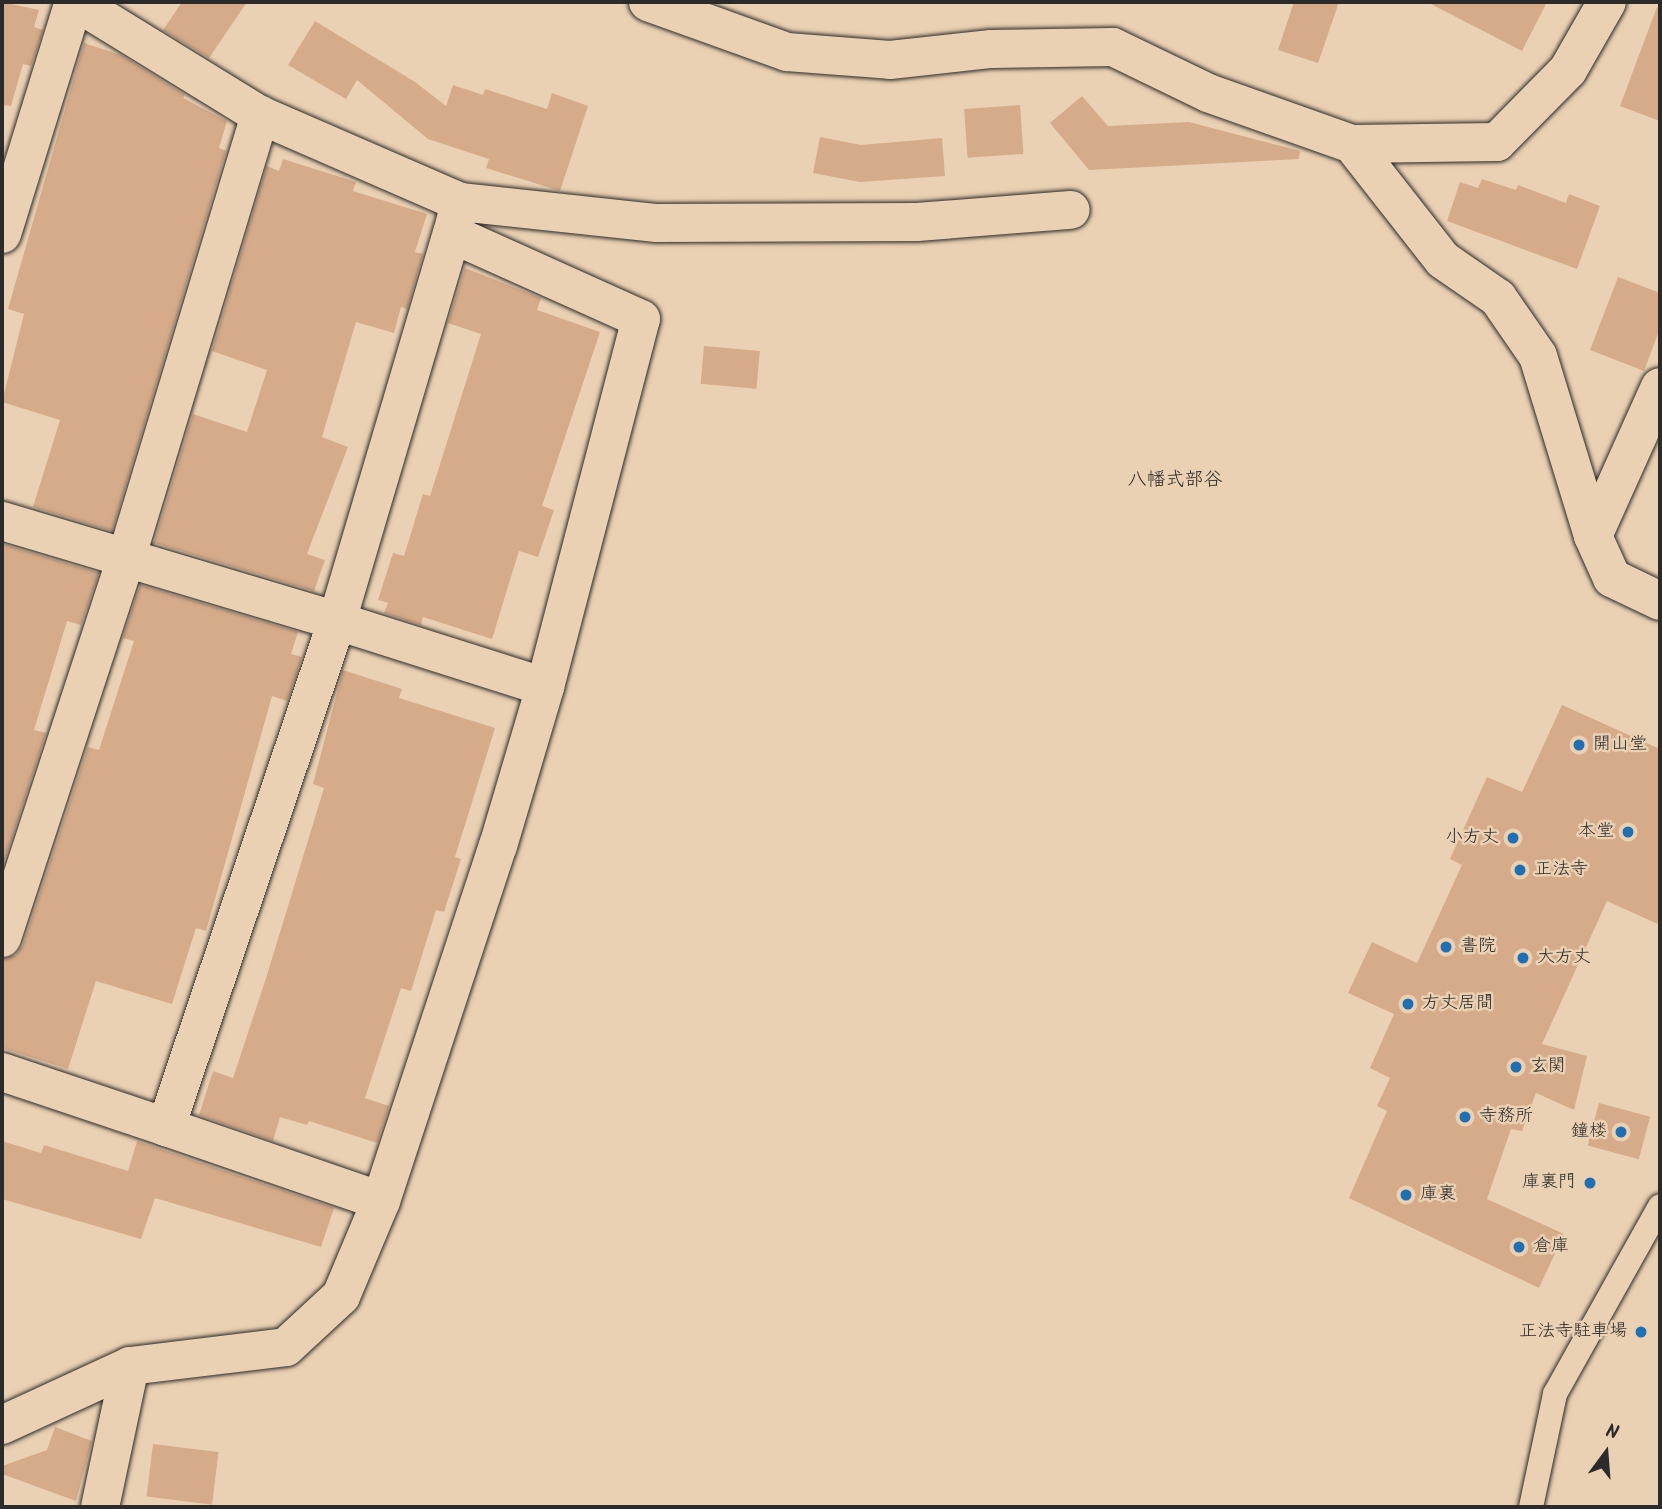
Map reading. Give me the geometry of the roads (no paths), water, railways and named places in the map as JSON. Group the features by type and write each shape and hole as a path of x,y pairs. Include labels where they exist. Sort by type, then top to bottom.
{"street":[{"path":"2,234 75,2 260,115 641,319 545,687 498,846 381,1200 341,1296 286,1347 130,1366 2,1424"},
{"path":"648,2 787,52 890,60 991,49 1113,47 1208,93 1352,144 1497,142 1568,70 1607,2"},
{"path":"2,938 126,559 260,115"},
{"path":"1352,144 1443,260 1497,298 1538,356 1593,536 1612,578 1660,601"},
{"path":"456,218 657,223 917,222 1071,210"},
{"path":"166,1127 337,621 456,218"},
{"path":"1593,536 1660,387"},
{"path":"2,521 337,621 545,687"},
{"path":"2,1072 381,1200"},
{"path":"100,1507 130,1366"}],"lane":[{"path":"1531,1507 1555,1394 1660,1206"}],"place":[{"name":"開山堂","path":"1579,745"},
{"name":"本堂","path":"1628,832"},
{"name":"小方丈","path":"1513,838"},
{"name":"正法寺","path":"1520,870"},
{"name":"書院","path":"1446,947"},
{"name":"大方丈","path":"1523,958"},
{"name":"方丈居間","path":"1408,1004"},
{"name":"玄関","path":"1516,1067"},
{"name":"寺務所","path":"1465,1117"},
{"name":"鐘楼","path":"1621,1132"},
{"name":"庫裏門","path":"1590,1183"},
{"name":"庫裏","path":"1406,1195"},
{"name":"倉庫","path":"1519,1247"},
{"name":"正法寺駐車場","path":"1641,1332"}],"district":[{"name":"八幡式部谷","path":"1175,481"}]}
